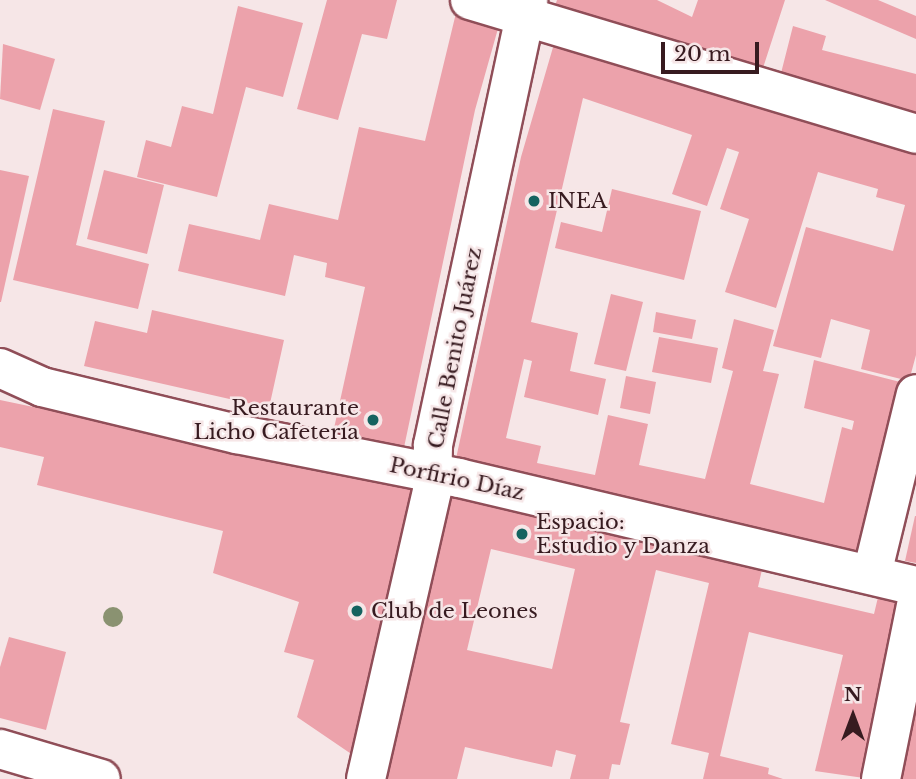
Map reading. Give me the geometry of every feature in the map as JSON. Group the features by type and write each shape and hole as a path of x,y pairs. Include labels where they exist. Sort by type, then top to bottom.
{"street":[{"path":"470,0 525,8 916,134"},
{"name":"Calle Benito Juárez","path":"366,779 432,474 433,445 525,8"},
{"name":"Porfirio Díaz","path":"0,368 42,387 873,574 916,586"},
{"path":"873,574 916,394"},
{"path":"881,779 916,606"},
{"path":"0,749 101,779"}],"building":[{"path":"327,0 397,0 387,39 362,34 338,120 297,109"},
{"path":"557,0 657,0 692,17 698,0 785,0 762,71 555,6"},
{"path":"825,0 878,0 916,16 916,39"},
{"path":"238,6 303,23 283,97 246,87 217,197 137,177 146,140 171,147 182,106 213,114"},
{"path":"456,13 499,25 475,110 402,457 331,442 365,287 325,277 327,263 294,255 285,296 178,271 189,224 260,240 269,204 338,220 359,127 425,141"},
{"path":"793,26 826,36 822,50 916,74 916,124 779,81"},
{"path":"556,37 916,153 916,355 909,381 861,369 870,330 831,319 821,358 773,346 806,227 893,251 905,205 876,197 878,189 818,172 776,308 725,292 749,219 720,209 739,152 727,148 707,206 672,194 692,135 583,98 531,322 578,333 570,371 606,379 598,415 524,397 532,361 524,359 506,438 541,446 537,463 595,475 608,415 648,424 639,465 705,479 733,371 722,368 734,319 774,330 763,371 779,374 750,484 824,503 842,427 852,430 854,421 804,408 814,360 908,384 867,560 454,468 521,157"},
{"path":"3,44 55,59 40,110 0,99"},
{"path":"53,109 105,121 76,245 149,264 138,309 13,280"},
{"path":"0,170 29,176 1,302 0,302"},
{"path":"104,170 164,185 147,254 87,239"},
{"path":"612,189 701,211 684,280 555,248 561,222 602,232"},
{"path":"611,294 643,302 626,371 594,364"},
{"path":"152,310 284,340 269,408 84,366 95,321 147,333"},
{"path":"656,312 696,320 692,339 653,332"},
{"path":"659,337 718,348 711,383 652,372"},
{"path":"626,376 656,382 650,414 620,408"},
{"path":"0,400 426,489 366,764 297,717 314,660 284,652 299,602 213,573 223,531 37,485 44,457 0,447"},
{"path":"455,484 764,561 758,587 874,614 879,593 913,601 871,779 815,771 843,655 749,632 720,756 769,768 768,774 783,779 703,779 709,753 671,744 709,583 656,570 620,722 630,724 620,765 612,764 609,779 570,779 576,755 556,750 552,767 465,747 457,779 386,779","holes":["491,549 575,569 552,669 467,650"]},
{"path":"916,516 916,563 905,561"},
{"path":"9,637 66,652 46,730 0,718 0,667"},
{"path":"916,683 916,779 892,779"}],"place":[{"name":"INEA","path":"534,201"},
{"name":"Restaurante Licho Cafetería","path":"373,420"},
{"name":"Espacio: Estudio y Danza","path":"522,534"},
{"name":"Club de Leones","path":"357,611"}]}
